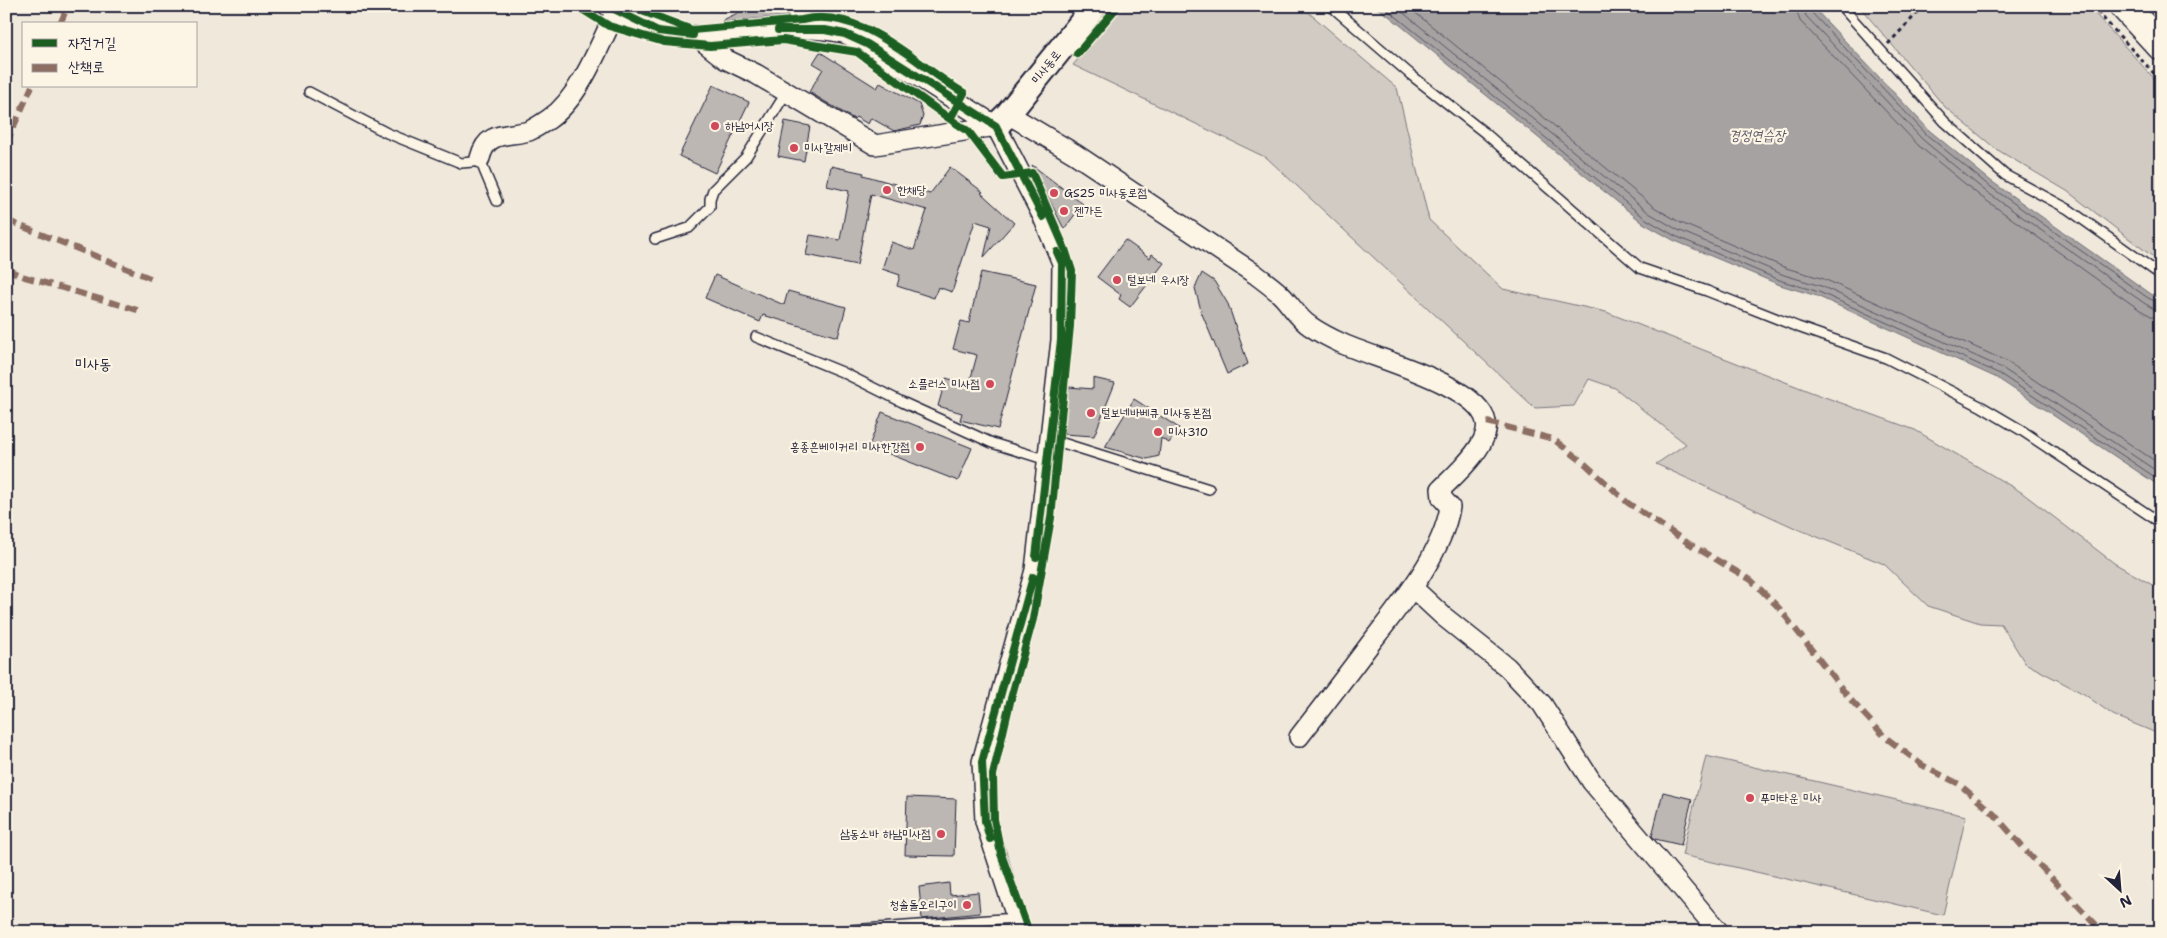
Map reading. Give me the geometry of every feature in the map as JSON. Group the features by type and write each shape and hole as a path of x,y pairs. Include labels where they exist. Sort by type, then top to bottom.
{"main road":[{"path":"2124,6 2161,46"},
{"path":"2146,6 2161,25"}],"street":[{"path":"794,6 808,29"},
{"name":"미사동로","path":"1002,120 1096,6"},
{"path":"480,158 482,149 490,140 498,135 532,130 551,117 572,98 612,9 658,31 696,36 808,29 845,34 867,44 1002,120 1075,154 1255,274 1282,296 1308,325 1344,344 1430,377 1464,394 1479,408 1486,422 1486,436 1472,456 1441,489 1442,498 1450,507 1444,530 1413,588 1299,737"},
{"path":"696,36 725,58 875,145 1002,120"},
{"path":"1002,120 1062,263 1061,340 1035,570 982,762 985,821 1018,925"},
{"path":"1413,588 1443,616 1508,668 1542,704 1592,782 1719,932"}],"lane":[{"path":"1331,6 1411,75 1485,133 1640,268 1886,358 1982,407 2161,523"},
{"path":"1841,6 1944,122 2005,175 2068,209 2161,275"},
{"path":"309,92 387,134 462,163 473,162 480,158 497,201"},
{"path":"655,239 689,228 710,207 712,190 746,157 786,92"},
{"path":"756,337 842,372 992,443 1048,460"},
{"path":"1050,439 1209,489"},
{"path":"823,932 1018,925"}],"path":[{"path":"1881,52 1924,6"},
{"path":"2092,6 2161,81"}],"shaded area":[{"path":"1124,6 1301,6 1397,88 1429,220 1503,289 1606,312 1811,392 1915,430 2021,492 2114,563 2161,590 2161,735 2113,715 2084,694 2025,663 2001,624 1980,623 1928,606 1884,564 1793,527 1656,464 1686,444 1615,388 1589,379 1574,406 1535,408 1267,158 1073,65"},
{"path":"1859,6 2088,6 2161,86 2161,263 2067,191 1996,149 1945,107"},
{"path":"1706,756 1966,816 1943,915 1682,855"}],"water":[{"name":"경정연습장","path":"1374,6 1812,6 1930,131 1991,181 2161,301 2161,487 1997,378 1817,296 1780,285 1673,240 1643,223 1389,16"}],"building":[{"path":"752,6 783,6 787,16 723,22 723,20"},
{"path":"820,52 877,88 880,83 919,104 923,116 920,125 894,131 871,118 868,124 856,117 854,119 809,92 823,69 813,63"},
{"path":"713,85 749,102 715,173 679,156"},
{"path":"785,121 810,126 804,161 778,156"},
{"path":"1032,165 1083,204 1064,229"},
{"path":"831,166 864,173 863,175 930,194 950,167 983,192 981,193 1014,223 984,257 991,226 975,221 952,292 938,287 934,298 897,286 900,275 882,269 891,242 914,250 927,210 871,194 857,265 806,255 810,235 840,240 849,191 827,186"},
{"path":"1125,240 1150,258 1152,254 1164,263 1130,307 1119,299 1121,295 1097,277"},
{"path":"981,272 1036,284 998,429 960,420 962,413 938,406 946,378 969,385 977,355 953,349 961,321 969,323"},
{"path":"1202,273 1214,281 1228,304 1248,364 1227,374 1202,314 1195,288"},
{"path":"715,275 784,305 788,291 846,307 838,337 763,315 760,322 705,298"},
{"path":"1093,378 1115,383 1094,436 1063,434 1069,387 1093,389"},
{"path":"1134,399 1179,428 1169,443 1161,438 1159,456 1147,459 1105,447"},
{"name":"홍종흔베이커리 미사한강점","path":"882,412 972,448 958,481 869,446"},
{"path":"1663,792 1692,799 1681,845 1655,839 1652,836"},
{"path":"907,797 956,799 954,856 905,855"},
{"path":"949,883 950,895 978,892 980,913 922,919 919,887"}],"marked path":[{"path":"61,22 68,6"},
{"path":"6,144 31,88"},
{"path":"6,220 155,280"},
{"path":"6,269 25,277 141,311"},
{"path":"1487,422 1553,439 1583,462 1628,503 1688,543 1751,580 1779,608 1850,699 1885,737 1922,765 1959,784 1994,814 2027,852 2103,932"}],"cycle path":[{"path":"577,6 609,26 664,42 710,46 783,40 857,52 950,119"},
{"path":"608,6 658,31 693,35"},
{"path":"629,6 692,30 824,18 846,21 867,29 908,54 964,93 950,119 968,131 1003,177 1032,173 1065,249 1072,271 1070,326 1051,518 1033,619 1010,702 993,775 994,819 1001,854 1029,932"},
{"path":"1077,54 1118,6"},
{"path":"778,30 825,30 845,34 867,44 996,126 1043,217"},
{"path":"1036,557 1061,340 1062,263 1057,252"},
{"path":"990,839 985,821 982,762 1033,577"}],"place":[{"name":"하남어시장","path":"715,126"},
{"name":"미사칼제비","path":"794,148"},
{"name":"한채당","path":"887,190"},
{"name":"GS25 미사동로점","path":"1054,193"},
{"name":"젠가든","path":"1064,211"},
{"name":"털보네 우시장","path":"1117,280"},
{"name":"소플러스 미사점","path":"990,384"},
{"name":"털보네바베큐 미사동본점","path":"1091,413"},
{"name":"미사310","path":"1158,432"},
{"name":"홍종흔베이커리 미사한강점","path":"920,447"},
{"name":"푸마타운 미사","path":"1750,798"},
{"name":"삼동소바 하남미사점","path":"941,834"},
{"name":"청솔돌오리구이","path":"967,905"}],"district":[{"name":"미사동","path":"93,364"}]}
